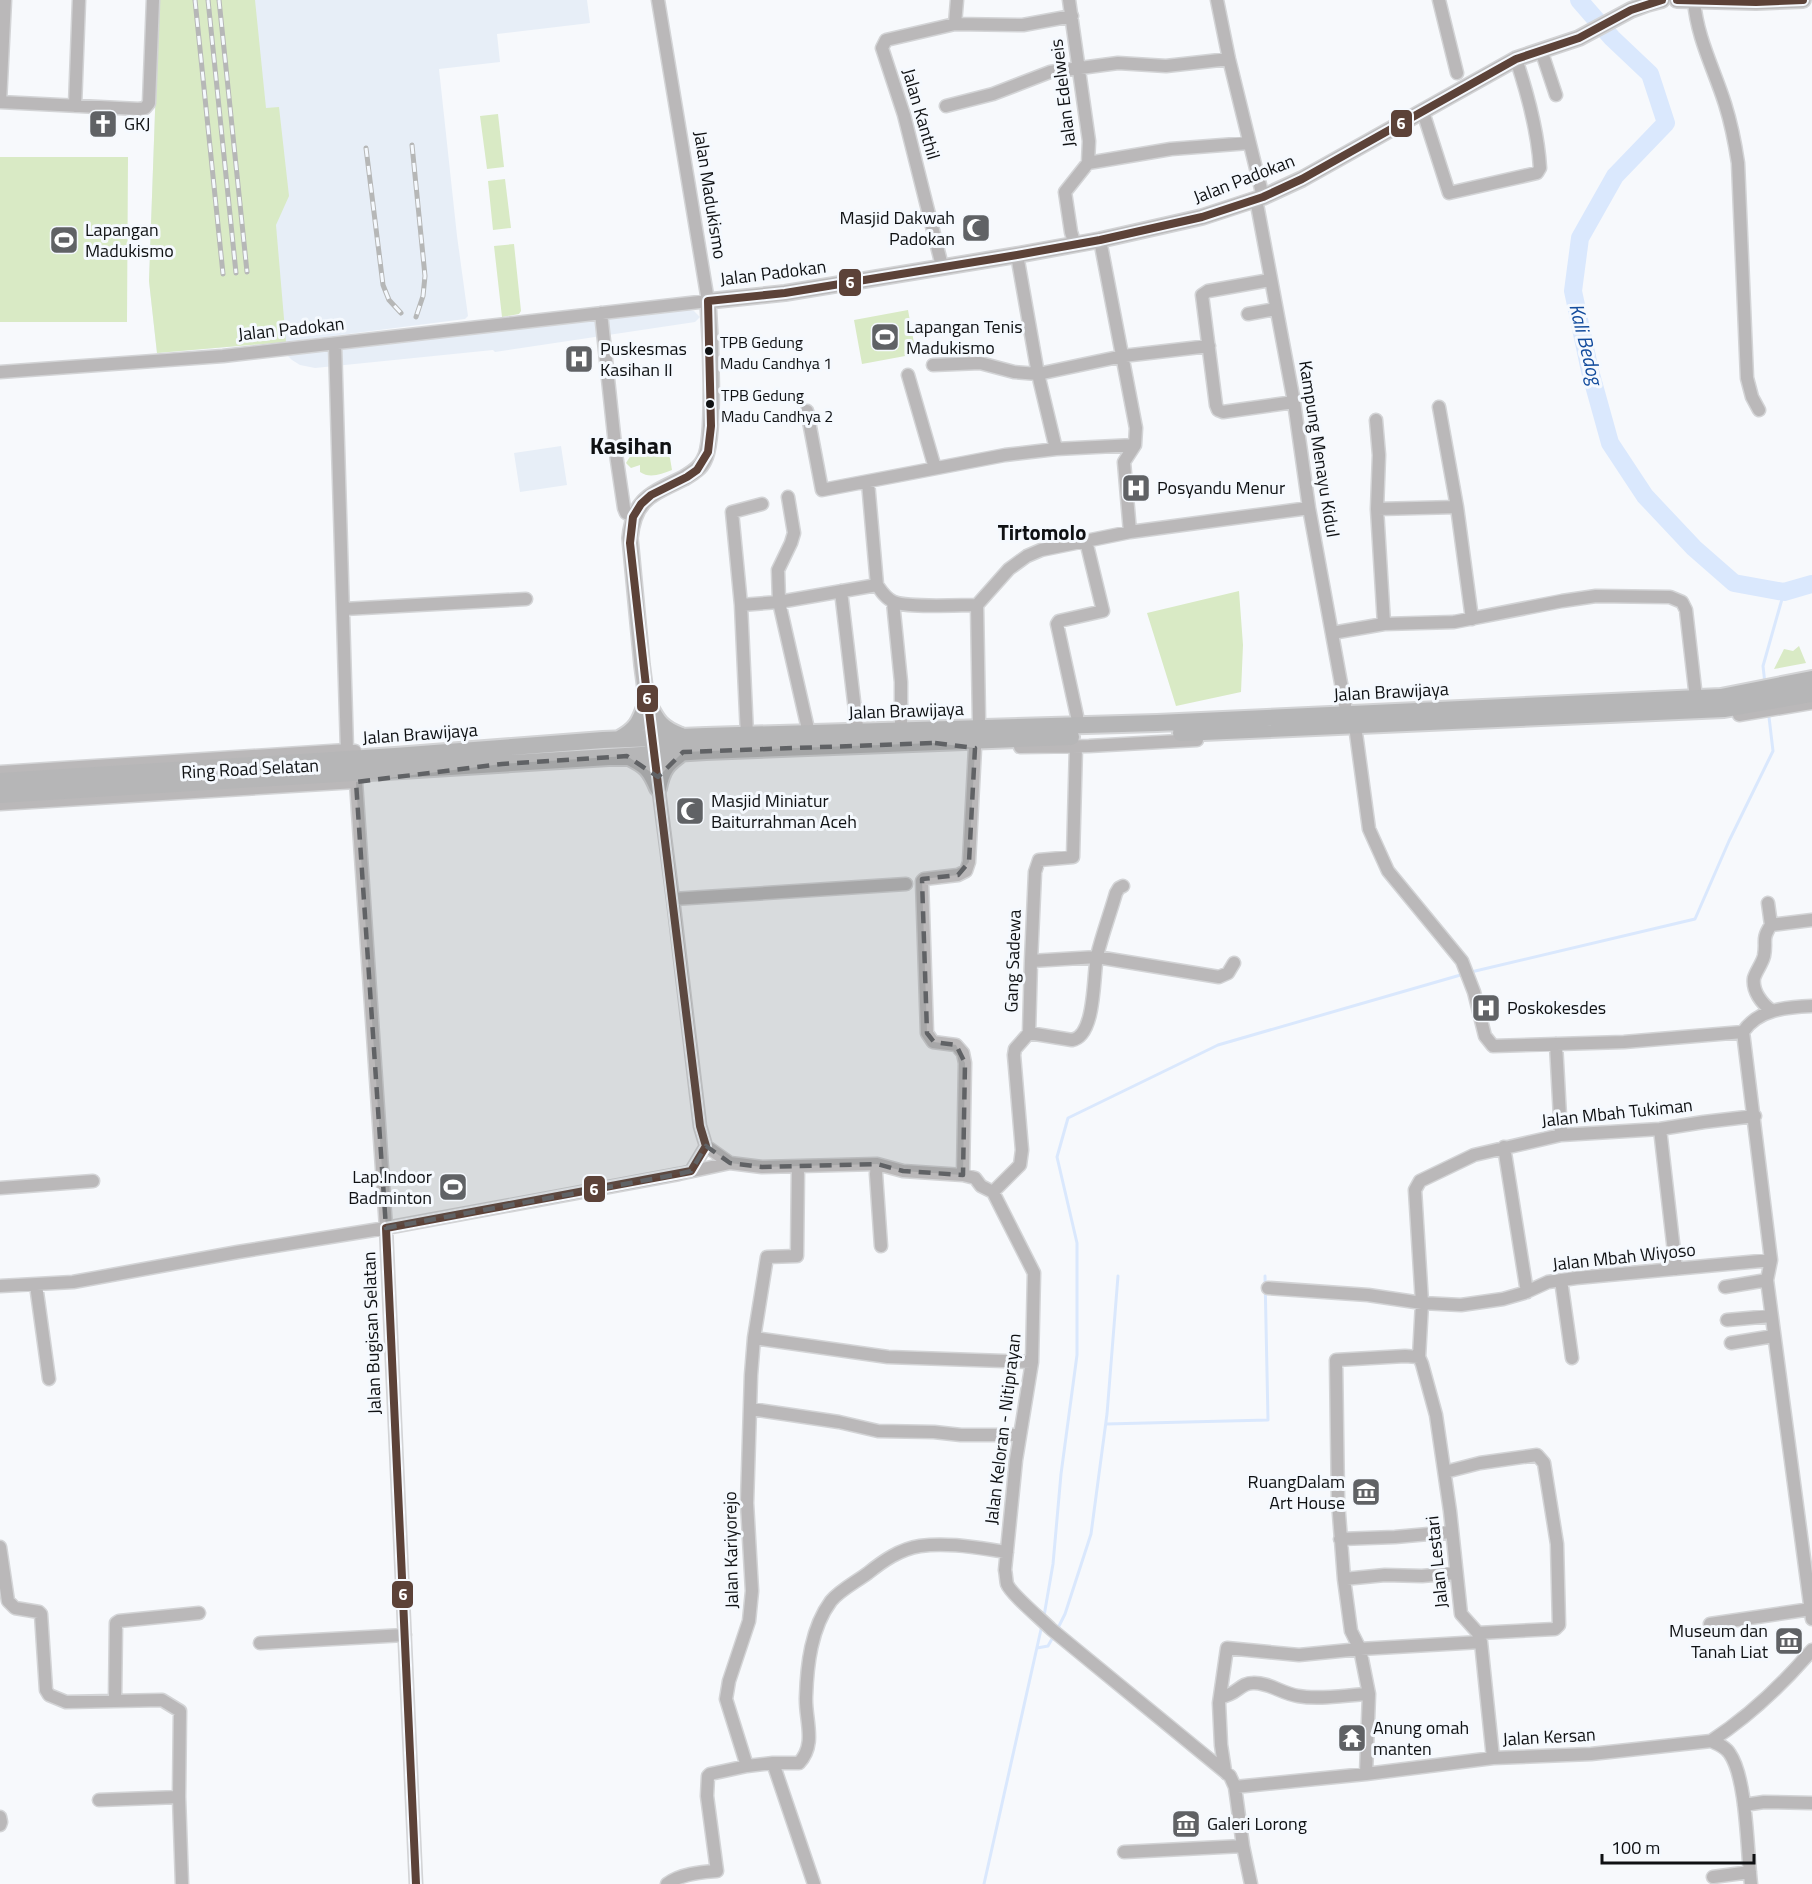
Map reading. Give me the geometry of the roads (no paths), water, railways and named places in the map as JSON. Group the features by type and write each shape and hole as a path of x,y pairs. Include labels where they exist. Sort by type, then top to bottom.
{"highway":[{"name":"Jalan Brawijaya","path":"682,745 747,735 1157,723 1377,708 1696,694 1720,688 1807,680"},
{"name":"Jalan Brawijaya","path":"0,781 619,740 653,746 935,743 1724,709 1807,680"},
{"path":"619,740 632,732 639,723 647,702"},
{"path":"647,702 658,722 682,745 662,772 658,789"},
{"path":"785,734 808,729 1077,716 1345,705 1377,708"},
{"name":"Jalan Brawijaya","path":"0,795 627,756 653,746"},
{"path":"627,756 642,763 650,770 658,789"},
{"name":"Ring Road Selatan","path":"357,782 502,764"}],"main road":[{"name":"Jalan Padokan","path":"708,301 785,293 1017,255 1100,240 1202,217 1259,198 1302,179 1423,112 1460,82 1540,50 1579,38 1631,10 1662,0"},
{"path":"1677,0 1803,0"},
{"name":"Jalan Madukismo","path":"633,516 644,500 692,473 706,457 710,425 708,301"},
{"path":"633,516 630,538 653,746"}],"street":[{"path":"5,0 0,102 139,109 148,106 153,0"},
{"path":"75,106 80,0"},
{"name":"Jalan Madukismo","path":"658,0 708,301"},
{"path":"955,24 957,0"},
{"name":"Jalan Edelweis","path":"1069,0 1089,141 1088,162 1065,192 1075,245"},
{"name":"Kampung Menayu Kidul","path":"1217,0 1259,198 1270,280 1294,402 1309,508 1345,705"},
{"path":"1439,0 1460,82"},
{"path":"1694,1 1695,17 1701,39 1725,103 1735,143 1738,163 1747,378 1752,397 1760,410"},
{"name":"Jalan Kanthil","path":"942,267 913,149 882,48 886,40 955,24 1023,25 1072,16"},
{"path":"1540,50 1556,94"},
{"path":"946,106 993,94 1050,72 1118,63 1166,66 1229,59"},
{"path":"1423,112 1449,193 1537,174 1540,168 1535,127 1516,59"},
{"path":"1088,162 1172,149 1249,143"},
{"path":"1100,240 1136,428 1135,445 1124,462 1130,532"},
{"path":"1017,255 1038,374 1056,449"},
{"path":"1270,280 1202,295 1216,405 1218,410 1223,412 1294,402"},
{"name":"Jalan Padokan","path":"0,372 223,356 708,301"},
{"path":"1248,314 1276,309"},
{"path":"600,313 622,497 627,513 633,516"},
{"path":"335,344 347,750"},
{"path":"933,365 980,363 1014,372 1038,374 1123,356 1209,346"},
{"path":"908,375 935,468"},
{"path":"1439,407 1457,507 1472,619"},
{"path":"807,411 822,490 1005,455 1056,449 1135,445"},
{"path":"1376,420 1379,454 1377,509 1384,624"},
{"path":"868,482 877,585 884,594 893,602 906,605 977,605"},
{"path":"788,497 794,533 778,570 779,602 808,729"},
{"path":"747,735 741,605 732,512 762,504"},
{"path":"1377,509 1457,507"},
{"path":"979,722 977,605 1009,569 1027,556 1055,547 1130,532 1309,508"},
{"path":"1077,716 1057,624 1059,621 1103,611 1086,541"},
{"path":"741,605 779,602 877,585"},
{"path":"841,591 857,727"},
{"path":"1332,633 1384,624 1454,622 1596,596 1670,597 1682,602 1686,610 1696,694"},
{"path":"344,609 526,599"},
{"path":"893,602 901,682 901,725"},
{"path":"935,743 975,748 1077,746 1725,717 1812,703"},
{"path":"1356,733 1368,829 1388,871 1462,961 1474,992 1485,1036 1493,1046 1624,1042 1743,1032"},
{"path":"653,746 700,1126 706,1146 730,1163"},
{"name":"Gang Sadewa","path":"993,1192 1020,1165 1022,1150 1014,1055 1015,1049 1029,1033 1035,872 1039,860 1073,857 1077,746"},
{"path":"963,1175 965,1063 963,1053 956,1046 933,1042 927,1033 922,881 958,875 966,871 969,862 975,748"},
{"name":"Ring Road Selatan","path":"0,771 347,750 395,756"},
{"name":"Ring Road Selatan","path":"0,804 357,782"},
{"name":"Jalan Bugisan Selatan","path":"357,782 386,1228 416,1884"},
{"path":"673,899 906,884"},
{"path":"1029,1033 1072,1040 1076,1040 1082,1034 1090,1018 1097,957 1116,893 1123,886"},
{"path":"1768,903 1771,925 1765,934 1764,953 1754,978 1762,1003 1772,1011"},
{"path":"1771,925 1812,920"},
{"path":"1031,961 1097,957 1219,976 1228,973 1234,963"},
{"path":"1710,1624 1811,1614 1808,1560 1770,1337 1767,1280 1772,1260 1743,1032 1749,1022 1772,1011 1812,1006"},
{"path":"1556,1044 1561,1135"},
{"name":"Jalan Mbah Tukiman","path":"1422,1303 1415,1209 1415,1190 1420,1181 1474,1155 1561,1135 1660,1129 1755,1116"},
{"path":"1660,1129 1676,1269"},
{"path":"690,1171 706,1146"},
{"path":"1504,1147 1527,1292"},
{"path":"0,1286 73,1282 386,1228 730,1163 762,1167 877,1164 903,1171 963,1175 975,1178 981,1186 993,1192"},
{"path":"877,1164 881,1246"},
{"name":"Jalan Kariyorejo","path":"747,1766 726,1699 729,1681 749,1621 752,1591 747,1503 754,1338 767,1257 797,1256 798,1167"},
{"path":"0,1188 93,1181"},
{"name":"Jalan Keloran - Nitiprayan","path":"993,1192 1034,1274 1032,1362 1016,1460 1005,1570 1007,1584 1012,1592 1051,1629 1232,1782"},
{"name":"Jalan Mbah Wiyoso","path":"1268,1288 1368,1295 1422,1303 1461,1305 1503,1299 1527,1292 1548,1282 1561,1280 1772,1260"},
{"path":"1561,1280 1572,1359"},
{"path":"1725,1287 1767,1280"},
{"path":"36,1285 49,1379"},
{"path":"1366,1774 1369,1694 1360,1649 1351,1631 1340,1539 1336,1360 1419,1357 1422,1303"},
{"path":"1727,1320 1768,1317"},
{"path":"1731,1342 1770,1337"},
{"path":"754,1338 888,1357 1032,1362"},
{"name":"Jalan Lestari","path":"1419,1357 1436,1415 1445,1472 1461,1614 1480,1638"},
{"path":"751,1408 839,1422 878,1431 1020,1435"},
{"path":"1251,1884 1232,1782 1225,1771 1221,1745 1220,1697 1227,1648 1299,1654 1480,1638 1555,1629 1559,1625 1557,1544 1544,1463 1537,1455 1480,1463 1445,1472"},
{"path":"1340,1539 1451,1532"},
{"path":"667,1884 686,1875 717,1871 707,1796 707,1779 710,1774 747,1766 799,1763 809,1747 806,1700 808,1669 816,1629 832,1600 889,1557 918,1546 945,1545 1007,1552"},
{"path":"0,1547 8,1601 15,1608 41,1614 47,1694 66,1702 162,1700 180,1711 179,1797 182,1884"},
{"path":"1344,1579 1385,1575 1422,1576 1456,1573"},
{"path":"115,1701 116,1623 199,1613"},
{"path":"260,1643 405,1635"},
{"path":"1480,1638 1493,1758"},
{"path":"1713,1877 1751,1878 1744,1805 1736,1767 1731,1754 1711,1741 1727,1731 1780,1684 1812,1650"},
{"path":"1220,1697 1229,1696 1251,1682 1298,1696 1369,1694"},
{"path":"1726,1749 1727,1731"},
{"name":"Jalan Kersan","path":"1232,1782 1366,1774 1493,1758 1592,1754 1711,1741"},
{"path":"773,1763 814,1884"},
{"path":"99,1800 179,1797"},
{"path":"1744,1805 1771,1802 1812,1803"},
{"path":"0,1817 2,1823 0,1825"},
{"path":"1124,1852 1243,1846"}],"waterway":[{"name":"Kali Bedog","path":"1579,0 1612,38 1650,74 1666,123 1615,176 1580,238 1573,291 1590,371 1610,443 1645,496 1694,548 1734,583 1784,592 1812,584"},
{"path":"1765,684 1763,666 1784,592"},
{"path":"1471,972 1695,919 1729,841 1773,751 1769,717"},
{"path":"1044,1616 1053,1564 1061,1474 1077,1355 1077,1243 1057,1157 1068,1118 1218,1045 1464,974"},
{"path":"1058,1628 1065,1614 1091,1534 1107,1414 1118,1276"},
{"path":"1106,1424 1268,1420 1265,1276"},
{"path":"984,1884 1042,1625"},
{"path":"1037,1648 1048,1646 1053,1637"}],"railway":[{"path":"195,0 223,274"},
{"path":"208,0 236,273"},
{"path":"219,0 247,272"},
{"path":"412,145 425,276 423,296 416,317"},
{"path":"366,148 383,285 389,300 401,313"}],"place":[{"name":"GKJ","path":"103,124"},
{"name":"Masjid Dakwah Padokan","path":"976,228"},
{"name":"Lapangan Madukismo","path":"64,240"},
{"name":"Lapangan Tenis Madukismo","path":"885,337"},
{"name":"TPB Gedung Madu Candhya 1","path":"709,351"},
{"name":"Puskesmas Kasihan II","path":"579,359"},
{"name":"TPB Gedung Madu Candhya 2","path":"710,404"},
{"name":"Posyandu Menur","path":"1136,488"},
{"name":"Masjid Miniatur Baiturrahman Aceh","path":"690,811"},
{"name":"Poskokesdes","path":"1486,1008"},
{"name":"Lap.Indoor Badminton","path":"453,1187"},
{"name":"RuangDalam Art House","path":"1366,1492"},
{"name":"Museum dan Tanah Liat","path":"1789,1641"},
{"name":"Anung omah manten","path":"1352,1738"},
{"name":"Galeri Lorong","path":"1186,1824"}],"district":[{"name":"Kasihan","path":"631,446"},
{"name":"Tirtomolo","path":"1042,533"}]}
